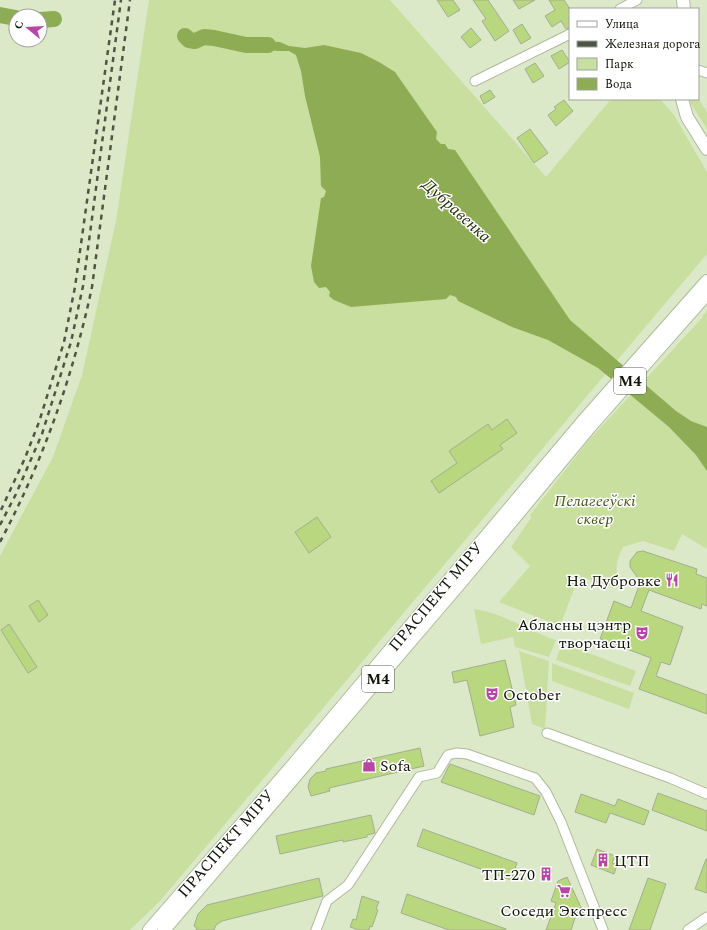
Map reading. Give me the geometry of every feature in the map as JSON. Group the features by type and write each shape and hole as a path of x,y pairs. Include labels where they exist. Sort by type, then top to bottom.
{"main road":[{"path":"682,100 687,116 707,149"},
{"name":"ПРАСПЕКТ МІРУ","path":"149,930 667,332 707,281"},
{"name":"ПРАСПЕКТ МІРУ","path":"667,332 707,294"},
{"name":"ПРАСПЕКТ МІРУ","path":"164,930 462,581 586,424"}],"street":[{"path":"622,8 637,0"},
{"path":"475,81 537,48 569,34"},
{"path":"547,733 670,778 707,794"},
{"path":"316,930 327,901 348,885 419,777 437,773 448,756 456,753 468,754 535,778 546,792 560,822 603,930"},
{"path":"688,930 707,917"}],"green space":[{"path":"149,0 390,0 546,177 610,100 661,100 674,115 707,172 707,254 160,901 130,930 0,930 0,556 53,457 82,375 116,221"},
{"path":"691,100 699,100 707,112 707,129 690,102"},
{"name":"Пелагееўскі сквер","path":"707,311 707,549 682,534 674,551 643,541 623,547 619,555 617,566 618,575 624,582 622,590 579,576 560,626 499,602 530,566 511,547 531,518 530,515 588,441"},
{"path":"474,609 496,614 556,640 549,657 515,647 513,637 481,644"},
{"path":"562,643 636,671 630,686 556,660"},
{"path":"519,651 549,661 545,729 532,724"},
{"path":"552,663 634,693 629,709 552,681"}],"water":[{"path":"259,41 280,42 289,46 305,48 324,45 361,53 395,72 437,132 436,139 441,144 445,144 448,149 455,150 570,320 676,411 691,421 707,427 707,471 696,455 669,427 598,368 548,340 512,327 458,301 456,297 450,295 446,299 351,307 334,300 329,296 330,292 326,287 319,288 314,282 311,266 321,198 324,197 326,191 321,186 320,157 305,96 301,71 296,55 289,51 277,51 246,45 248,43"}],"building":[{"path":"437,0 453,0 460,10 448,17"},
{"path":"473,0 488,0 509,31 495,41 482,21 486,19"},
{"path":"513,0 535,0 519,9"},
{"path":"549,0 564,0 569,8 569,28 566,29 561,21 552,27 545,16 555,10"},
{"path":"522,24 531,38 521,44 513,30"},
{"path":"471,28 481,40 470,48 461,37"},
{"path":"562,50 569,63 559,69 551,56"},
{"path":"535,63 544,76 533,83 525,69"},
{"path":"490,90 495,97 484,104 480,96"},
{"path":"564,100 573,111 556,126 548,115 556,109 554,107"},
{"path":"530,129 548,153 534,163 517,138"},
{"path":"507,419 517,433 500,445 503,449 439,493 431,481 457,463 449,451 488,424 492,430"},
{"path":"317,517 331,537 309,553 295,532"},
{"path":"643,551 697,569 696,574 707,578 707,606 702,604 701,609 649,590 641,611 683,627 670,665 661,662 656,676 707,695 707,714 639,689 651,658 600,639 614,601 631,608 640,583 636,582 638,578 630,567 630,561 637,552"},
{"path":"38,600 48,615 39,622 29,606"},
{"path":"9,624 37,667 28,673 1,630"},
{"name":"October","path":"505,660 516,705 510,707 514,727 480,736 467,680 454,683 452,672"},
{"path":"420,748 424,766 329,788 330,791 311,796 308,787 310,779 316,773 326,771 326,769"},
{"path":"450,764 540,796 534,815 441,782"},
{"path":"658,793 707,811 707,831 652,810"},
{"path":"581,794 615,806 618,799 649,811 644,825 610,813 606,823 575,812"},
{"path":"371,815 375,833 367,835 367,837 343,842 343,840 280,854 276,836"},
{"path":"423,829 517,863 511,880 417,846"},
{"name":"ЦТП","path":"597,849 615,856 612,863 617,865 614,874 591,865"},
{"path":"707,859 707,893 695,889"},
{"name":"ТП-270","path":"544,868 552,870 548,881 541,878"},
{"path":"567,877 584,914 577,912 571,930 546,930 556,903 551,901 558,881"},
{"path":"319,878 323,896 222,921 216,925 214,930 196,930 197,928 194,926 198,914 207,905"},
{"path":"648,878 666,884 650,930 629,930"},
{"path":"407,894 506,930 449,930 401,913"},
{"path":"362,896 379,902 372,927 370,926 369,930 359,930 350,927 353,919 356,920"}],"waterway":[{"name":"Дубравенка","path":"0,15 8,16"},
{"name":"Дубравенка","path":"48,19 54,19"},
{"name":"Дубравенка","path":"185,36 189,40 195,41 204,37 246,45 268,45"}],"railway":[{"path":"1,510 25,458 39,422 64,342 75,287 115,0"},
{"path":"0,525 16,494 42,434 71,342 83,286 121,0"},
{"path":"0,542 30,480 55,418 76,353 92,287 130,0"}],"place":[{"name":"На Дубровке","path":"672,580"},
{"name":"Абласны цэнтр творчасці","path":"642,633"},
{"name":"October","path":"492,694"},
{"name":"Sofa","path":"369,765"},
{"name":"ЦТП","path":"603,860"},
{"name":"ТП-270","path":"546,874"},
{"name":"Соседи Экспресс","path":"564,891"}]}
